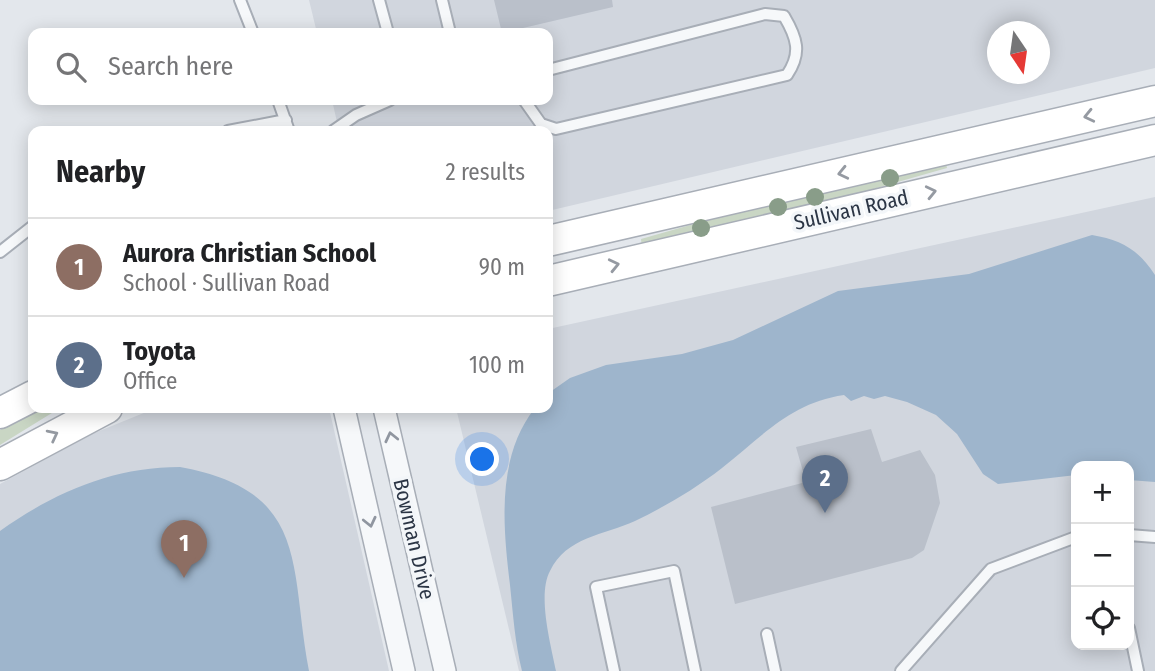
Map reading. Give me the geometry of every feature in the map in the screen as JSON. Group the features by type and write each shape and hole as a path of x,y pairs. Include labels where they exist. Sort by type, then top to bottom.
{"street":[{"name":"Sullivan Road","path":"553,241 1155,101"},
{"name":"Sullivan Road","path":"553,280 1155,140"},
{"path":"0,414 28,399"},
{"path":"0,465 98,413"},
{"name":"Bowman Drive","path":"345,413 404,671"},
{"name":"Bowman Drive","path":"385,413 445,671"}],"lane":[{"path":"240,0 251,28"},
{"path":"379,0 387,28"},
{"path":"443,0 449,28"},
{"path":"553,69 765,14 784,16 794,33 798,48 787,75 553,128"},
{"path":"280,105 288,126"},
{"path":"340,126 379,105"},
{"path":"528,105 541,124 547,126"},
{"path":"0,252 28,230"},
{"path":"1134,535 1155,537"},
{"path":"901,671 991,569 1071,539"},
{"path":"614,671 596,587 674,571 695,671"},
{"path":"767,634 775,671"},
{"path":"1134,650 1139,671"}],"shaded area":[{"path":"309,0 1155,0 1155,68 553,210 553,126 338,126 333,105 553,105 553,28 316,28"},
{"path":"1155,197 1155,671 519,671 457,413 553,413 553,328"},
{"path":"144,413 330,413 389,671 0,671 0,484 92,434"}],"green space":[{"path":"945,158 947,168 838,199 642,248 641,239 806,192"},
{"path":"29,413 52,413 0,445 0,430"}],"water":[{"path":"1092,235 1128,247 1142,258 1155,275 1155,482 1134,480 1134,461 1071,461 1071,476 998,484 983,474 957,434 936,415 885,396 874,399 864,396 851,401 844,395 825,399 778,422 712,476 669,503 635,521 587,538 566,551 550,571 545,593 546,620 556,671 522,671 507,563 505,493 514,448 522,427 532,413 553,413 553,390 570,378 606,365 682,354 733,340 838,291 969,274"},
{"path":"180,467 222,478 253,494 273,514 286,539 294,567 309,671 0,671 0,531 42,505 86,484 131,472"}],"building":[{"path":"494,0 612,0 613,7 523,28 501,28"},
{"path":"871,429 882,462 920,450 935,475 940,503 924,550 912,558 735,604 711,507 806,482 796,447"}],"place":[{"name":"Toyota","path":"825,513"},
{"name":"Aurora Christian School","path":"184,578"}]}
